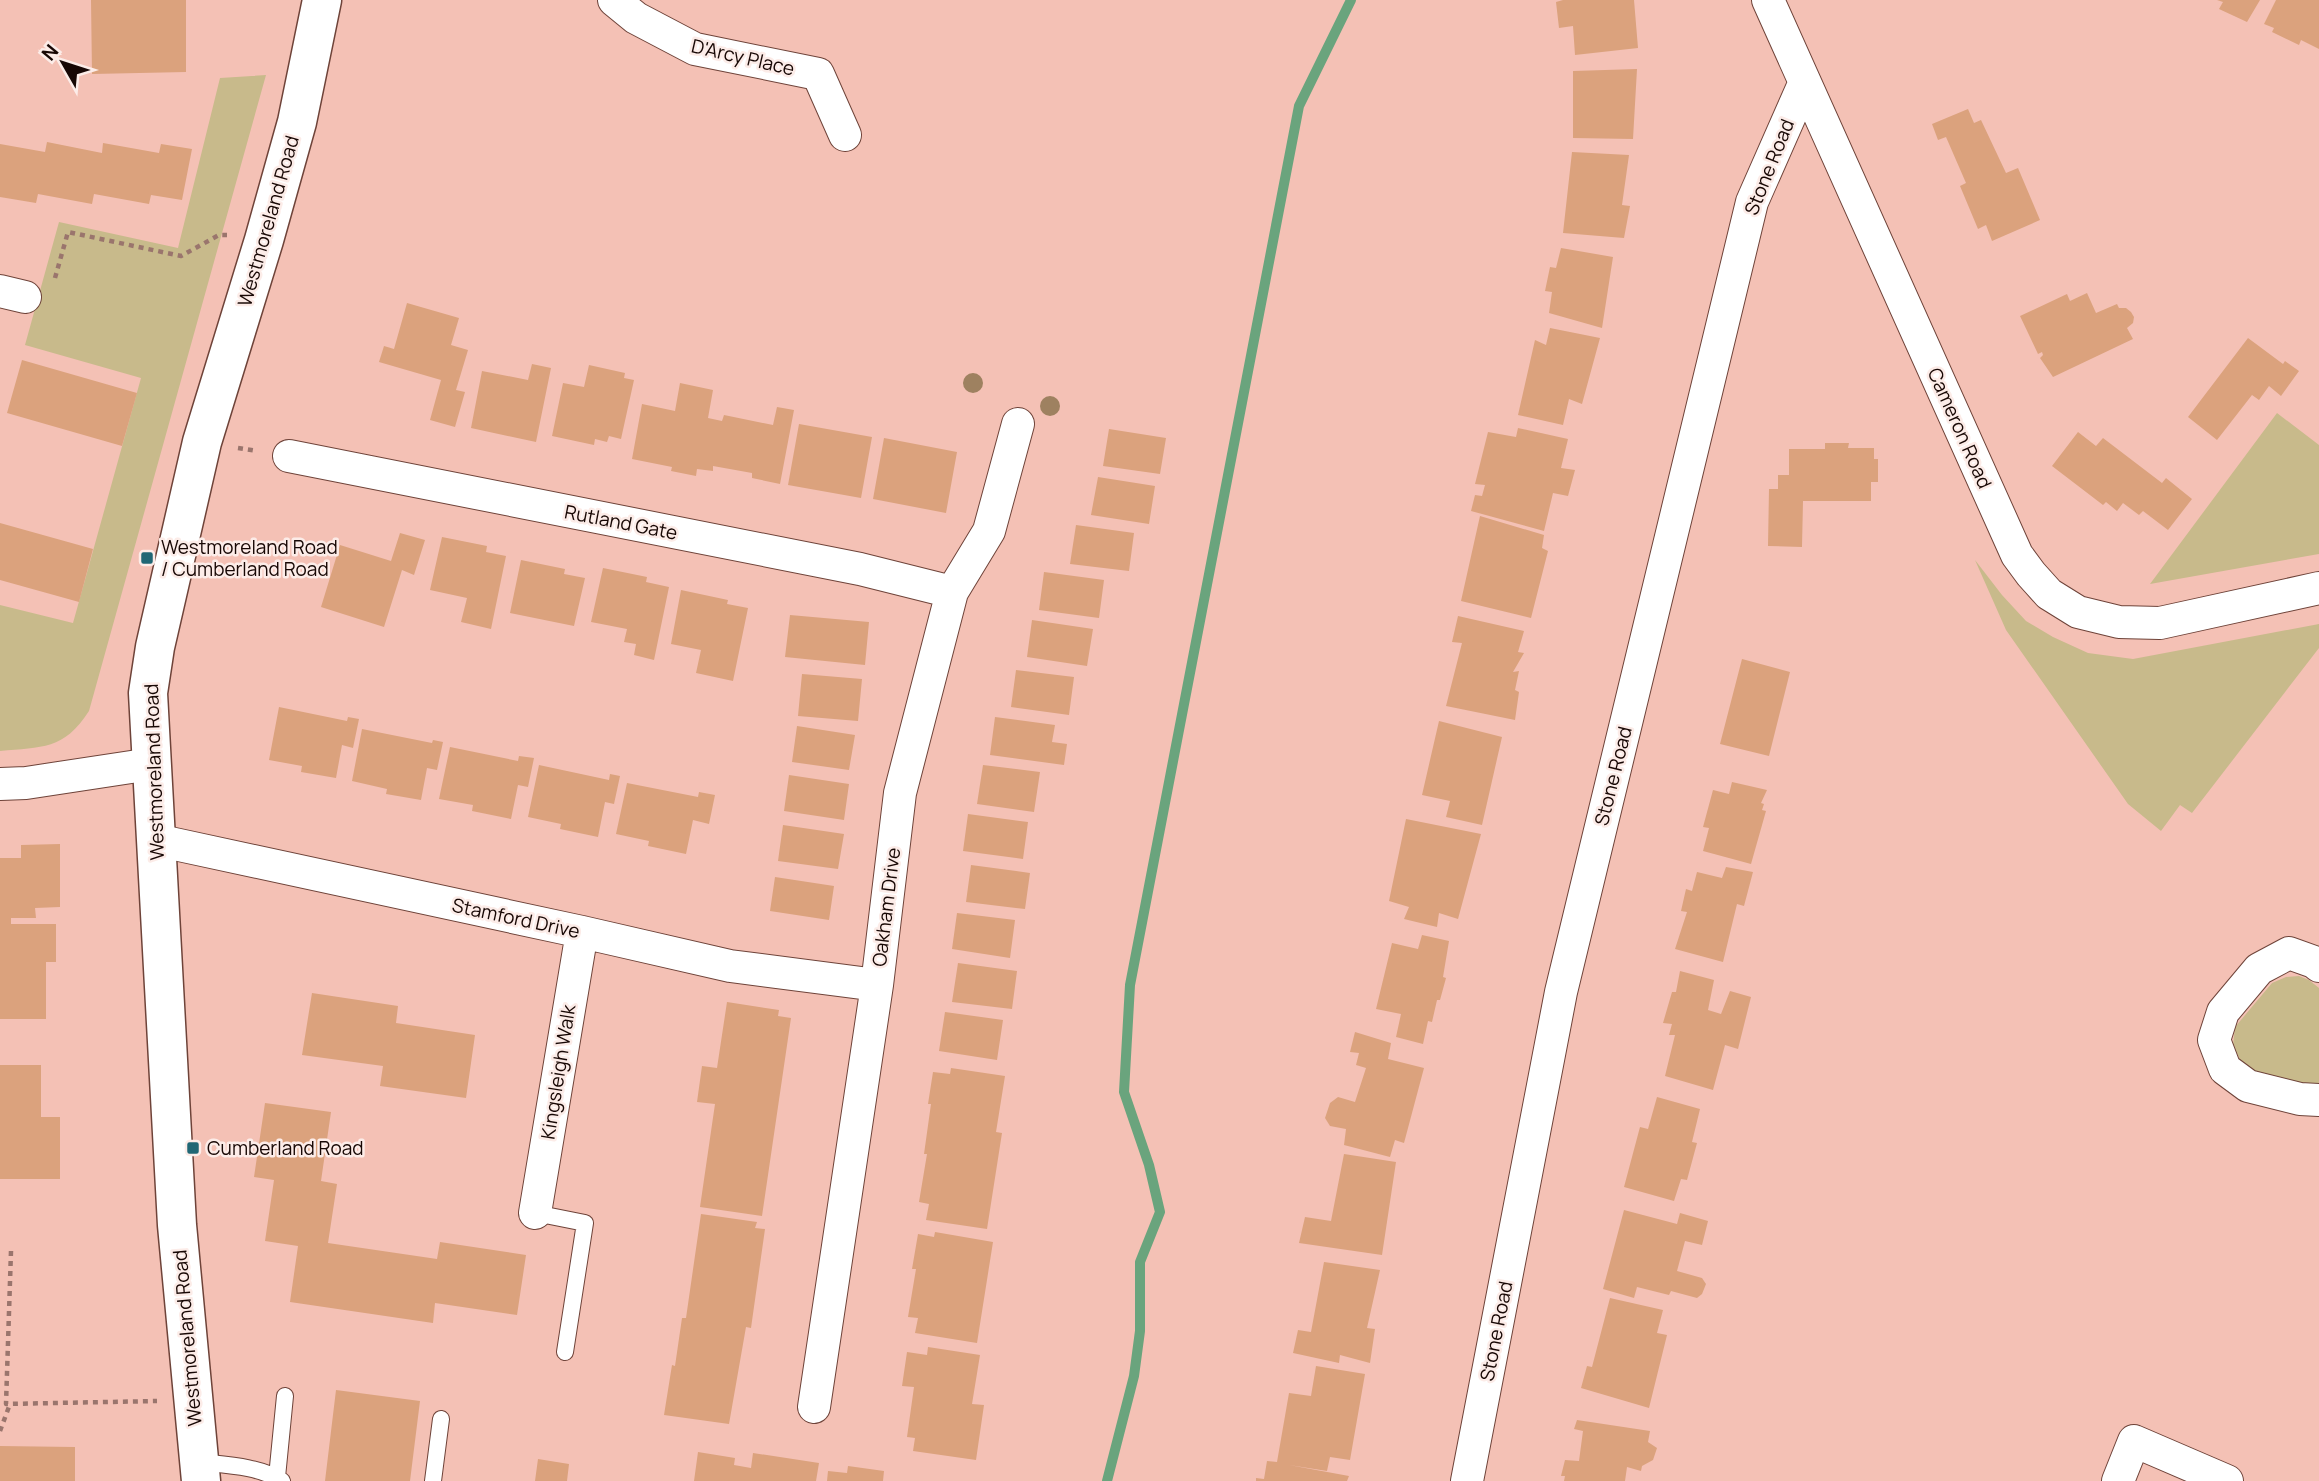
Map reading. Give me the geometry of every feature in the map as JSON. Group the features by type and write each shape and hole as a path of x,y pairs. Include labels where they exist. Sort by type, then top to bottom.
{"main road":[{"name":"Westmoreland Road","path":"200,1472 177,1226 148,693 155,647 202,442 264,240 297,121 321,0"}],"street":[{"name":"D'Arcy Place","path":"614,0 636,18 695,49 818,74 845,135"},
{"name":"Cameron Road","path":"1768,0 2017,555 2049,594 2078,612 2119,622 2160,623 2319,588"},
{"name":"Stone Road","path":"1467,1481 1561,992 1752,202 1804,83"},
{"name":"Oakham Drive","path":"814,1407 877,985 900,793 952,592 989,531 1018,424"},
{"name":"Rutland Gate","path":"289,456 860,569 952,592"},
{"path":"0,784 26,783 151,764"},
{"name":"Stamford Drive","path":"156,840 730,966 877,985"},
{"name":"Kingsleigh Walk","path":"535,1213 582,932"},
{"path":"2319,966 2289,953 2259,969 2223,1012 2214,1040 2225,1069 2248,1086 2300,1099 2319,1100"},
{"path":"2119,1481 2134,1441 2227,1481"}],"lane":[{"path":"535,1213 585,1223 565,1352"},
{"path":"200,1472 226,1465 279,1479 285,1396"},
{"path":"432,1481 440,1419"}],"path":[{"path":"12,294 48,303 68,232 181,256 219,234 264,240"},
{"path":"202,442 289,456"},
{"path":"11,1251 6,1404 193,1400"},
{"path":"0,1431 10,1404"}],"shaded area":[{"path":"266,75 89,711 80,724 61,740 40,747 0,751 0,605 73,623 141,378 25,345 59,222 178,248 220,78"},
{"path":"2277,413 2319,445 2319,554 2150,584"},
{"path":"1975,560 2026,621 2088,653 2133,659 2319,624 2319,648 2192,813 2180,805 2161,831 2128,804 2006,630"},
{"path":"2299,976 2319,988 2319,1084 2309,1085 2254,1071 2241,1062 2233,1045 2235,1027 2272,983 2286,977"}],"building":[{"path":"91,0 186,0 186,72 92,74"},
{"path":"1634,0 1638,48 1575,55 1573,26 1559,28 1556,2"},
{"path":"2217,0 2260,0 2247,22 2219,9 2223,2"},
{"path":"2276,0 2319,0 2319,49 2301,40 2299,45 2272,32 2274,28 2264,24"},
{"path":"1637,69 1633,139 1573,138 1573,71"},
{"path":"1968,109 1974,123 1981,120 2006,173 2018,168 2040,220 1992,241 1986,225 1978,229 1960,186 1966,183 1946,137 1938,140 1932,124"},
{"path":"47,142 102,153 103,143 159,153 161,144 192,149 182,200 151,195 149,204 94,194 92,204 38,194 36,203 0,197 0,144 45,152"},
{"path":"1572,152 1629,155 1622,205 1630,206 1624,238 1563,233"},
{"path":"1561,248 1613,257 1602,328 1549,313 1552,292 1545,291 1550,267 1556,268"},
{"path":"2087,293 2096,313 2117,304 2119,308 2126,308 2131,312 2133,323 2127,328 2133,339 2053,377 2040,358 2042,352 2038,354 2020,316 2067,294 2070,301"},
{"path":"407,303 459,318 451,345 468,350 456,390 465,392 455,427 430,420 441,380 379,362 384,346 394,349"},
{"path":"1550,328 1600,338 1582,404 1569,399 1563,425 1518,415 1535,340 1546,345"},
{"path":"2248,338 2283,364 2285,361 2299,371 2281,396 2269,386 2259,400 2252,395 2217,440 2188,417"},
{"path":"22,360 137,393 122,446 7,413"},
{"path":"532,364 551,368 536,442 471,428 482,371 528,380"},
{"path":"589,365 625,373 624,378 634,380 621,439 609,436 607,442 595,439 594,445 552,436 563,383 584,387"},
{"path":"680,383 713,390 708,418 722,421 724,415 773,425 777,407 794,410 780,484 752,478 752,473 713,466 713,471 697,469 696,476 671,471 672,467 632,459 642,404 675,411"},
{"path":"799,424 872,437 861,498 788,485"},
{"path":"1518,428 1568,439 1561,468 1575,470 1568,496 1553,493 1544,531 1471,511 1475,495 1482,496 1485,485 1475,484 1488,432 1516,437"},
{"path":"1109,429 1166,438 1160,474 1103,466"},
{"path":"2078,432 2096,446 2103,438 2162,483 2166,478 2192,499 2168,530 2143,511 2139,515 2123,503 2117,511 2106,502 2103,505 2052,466"},
{"path":"884,438 957,452 946,513 873,499"},
{"path":"1825,443 1849,443 1848,448 1874,448 1874,459 1878,459 1878,482 1871,482 1871,501 1803,501 1802,547 1768,546 1769,489 1778,489 1778,475 1789,475 1789,449 1825,449"},
{"path":"1098,477 1155,486 1149,524 1091,515"},
{"path":"1480,516 1544,535 1542,548 1548,551 1531,618 1461,601"},
{"path":"0,523 93,549 79,602 0,580"},
{"path":"1076,525 1134,533 1129,571 1070,564"},
{"path":"400,533 425,540 414,575 402,570 384,627 321,607 340,545 391,561"},
{"path":"442,537 487,546 486,552 506,556 491,629 461,622 467,598 430,590"},
{"path":"521,560 565,569 564,574 585,578 574,626 510,613"},
{"path":"603,568 647,577 646,582 669,587 654,660 634,655 636,644 624,642 627,629 591,622"},
{"path":"1044,572 1104,580 1099,618 1039,610"},
{"path":"681,590 728,600 727,604 748,608 733,681 696,673 701,650 671,644"},
{"path":"790,615 869,622 865,665 785,657"},
{"path":"1458,616 1524,631 1518,652 1524,653 1513,672 1519,671 1515,690 1519,692 1515,720 1446,706 1462,643 1452,642"},
{"path":"1032,620 1093,629 1087,666 1027,657"},
{"path":"1742,659 1790,672 1769,756 1720,744"},
{"path":"1016,670 1074,677 1069,715 1011,707"},
{"path":"802,674 862,679 858,721 798,716"},
{"path":"279,707 347,721 348,717 359,719 353,748 342,745 336,778 301,772 302,766 269,760"},
{"path":"995,717 1055,725 1052,742 1067,744 1064,765 990,755"},
{"path":"1439,721 1502,737 1482,825 1446,817 1450,801 1422,795"},
{"path":"797,726 855,735 849,770 792,762"},
{"path":"362,729 432,743 433,740 443,742 437,770 427,768 421,800 386,794 387,789 352,781"},
{"path":"450,747 518,761 519,756 534,758 528,787 518,785 511,819 472,811 473,805 439,799"},
{"path":"539,765 609,780 610,774 620,776 614,804 605,802 598,837 560,829 561,824 528,817"},
{"path":"983,765 1040,772 1034,812 977,804"},
{"path":"789,775 849,784 844,820 784,811"},
{"path":"1732,782 1767,790 1761,803 1764,804 1762,810 1766,811 1751,864 1703,851 1709,828 1703,827 1713,790 1729,794"},
{"path":"627,783 698,797 699,792 715,795 709,824 693,820 686,854 648,846 649,841 616,834"},
{"path":"968,814 1028,822 1023,859 963,851"},
{"path":"1406,819 1481,834 1458,919 1439,913 1437,927 1404,919 1409,907 1389,901"},
{"path":"783,825 844,834 838,869 778,861"},
{"path":"60,844 60,907 35,908 36,918 11,918 11,924 56,924 56,962 46,962 46,1019 0,1019 0,858 21,858 21,845"},
{"path":"971,865 1030,873 1025,909 966,902"},
{"path":"1726,867 1753,872 1744,906 1737,904 1723,962 1675,949 1687,912 1681,911 1686,889 1692,891 1697,872 1722,878"},
{"path":"775,877 834,886 829,920 770,911"},
{"path":"957,913 1015,920 1010,958 952,949"},
{"path":"1422,935 1449,941 1443,977 1446,978 1432,1022 1428,1021 1423,1044 1396,1037 1401,1014 1376,1009 1392,943 1418,949"},
{"path":"958,963 1017,971 1012,1009 952,1002"},
{"path":"1680,971 1714,980 1708,1010 1721,1014 1730,991 1751,997 1738,1049 1725,1045 1713,1090 1665,1076 1675,1035 1669,1035 1672,1024 1663,1023 1672,992 1676,992"},
{"path":"312,993 398,1006 396,1023 475,1035 466,1098 380,1086 383,1066 302,1055"},
{"path":"727,1002 779,1010 778,1016 791,1018 762,1216 700,1207 715,1104 697,1102 702,1066 717,1068"},
{"path":"945,1012 1003,1020 997,1060 939,1051"},
{"path":"1355,1032 1391,1043 1388,1059 1424,1068 1404,1143 1395,1140 1390,1157 1344,1145 1346,1129 1330,1126 1325,1118 1330,1103 1338,1097 1355,1102 1366,1068 1356,1065 1359,1053 1350,1052"},
{"path":"0,1065 41,1065 41,1117 60,1117 60,1179 0,1179"},
{"path":"951,1068 1005,1076 996,1132 1002,1133 987,1229 926,1220 929,1204 919,1202 927,1154 924,1154 933,1072 950,1074"},
{"path":"1657,1097 1700,1109 1692,1142 1697,1143 1687,1180 1681,1179 1674,1201 1624,1187 1640,1127 1648,1129"},
{"path":"265,1103 331,1112 321,1181 337,1184 328,1243 437,1259 440,1242 526,1255 517,1315 435,1303 433,1323 290,1302 298,1246 265,1241 274,1180 254,1177"},
{"path":"1344,1154 1396,1162 1382,1255 1299,1243 1305,1217 1331,1221"},
{"path":"1624,1210 1677,1224 1680,1213 1708,1221 1702,1245 1685,1241 1677,1271 1702,1278 1706,1284 1702,1294 1697,1298 1671,1291 1669,1295 1637,1287 1634,1298 1603,1289"},
{"path":"701,1214 757,1222 755,1228 765,1229 751,1328 746,1327 729,1424 664,1415 682,1318 686,1318"},
{"path":"935,1232 993,1242 977,1343 915,1333 918,1318 908,1317 916,1269 912,1269 918,1234 934,1237"},
{"path":"1324,1262 1380,1270 1367,1328 1375,1329 1370,1363 1340,1355 1339,1363 1293,1353 1298,1330 1311,1332"},
{"path":"1610,1298 1663,1310 1657,1333 1667,1335 1649,1408 1581,1388 1587,1366 1592,1367"},
{"path":"928,1347 980,1355 972,1404 984,1405 976,1460 913,1451 915,1438 907,1437 914,1387 902,1386 907,1352 927,1355"},
{"path":"1316,1366 1365,1374 1350,1460 1330,1457 1327,1471 1289,1465 1349,1476 1347,1481 1256,1481 1256,1478 1264,1479 1267,1461 1277,1462 1289,1393 1311,1396"},
{"path":"336,1390 420,1401 410,1481 325,1481"},
{"path":"1577,1420 1650,1431 1648,1442 1657,1448 1653,1460 1642,1466 1641,1471 1627,1467 1625,1481 1564,1481 1565,1476 1561,1476 1565,1460 1579,1461 1583,1431 1574,1429"},
{"path":"0,1446 75,1447 75,1481 0,1481"},
{"path":"698,1452 735,1458 734,1465 751,1468 753,1453 819,1463 816,1481 694,1481"},
{"path":"538,1459 569,1464 567,1481 535,1481"},
{"path":"848,1466 884,1471 883,1481 827,1481 828,1471 847,1473"}],"waterway":[{"path":"1107,1481 1134,1376 1140,1331 1140,1262 1160,1212 1149,1165 1124,1092 1130,985 1299,106 1351,0"}],"place":[{"name":"Westmoreland Road / Cumberland Road","path":"147,558"},
{"name":"Cumberland Road","path":"193,1148"}]}
